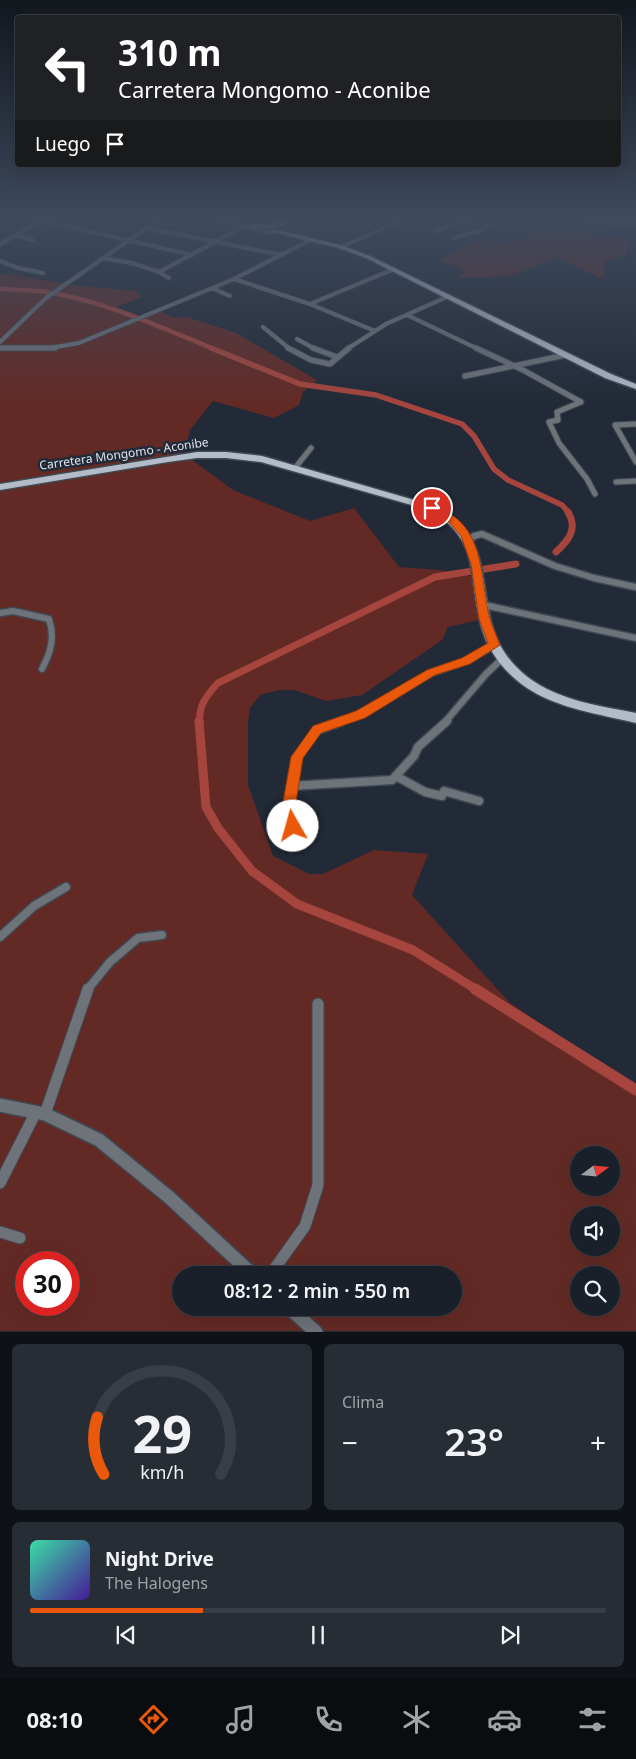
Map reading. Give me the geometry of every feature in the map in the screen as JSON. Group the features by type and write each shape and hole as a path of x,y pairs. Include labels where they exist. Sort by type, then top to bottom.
{"main road":[{"path":"421,282 566,355 625,383 636,386"},
{"name":"Carretera Mongomo - Aconibe","path":"0,487 197,455 243,456 262,459 418,503 440,512 460,526 476,564 485,619 494,645 502,659 528,682 556,698 636,718"}],"street":[{"path":"0,342 46,298 67,282"},
{"path":"0,348 64,347 121,326 226,282"},
{"path":"244,282 310,304 375,331"},
{"path":"310,304 362,282"},
{"path":"212,288 230,296"},
{"path":"264,327 291,350 315,361 330,364 337,357 375,331 449,296"},
{"path":"407,315 515,366 581,402 557,412 558,420 549,422 558,443 587,479 595,494"},
{"path":"297,339 323,353 337,357"},
{"path":"465,376 566,355"},
{"path":"636,424 615,425 636,462"},
{"path":"295,468 312,448"},
{"path":"616,482 636,481"},
{"path":"468,542 474,536 482,534 555,566 594,578 636,587"},
{"path":"484,605 636,638"},
{"path":"0,614 20,612 49,619 54,640 42,669"},
{"path":"298,841 293,826 290,802 291,786 297,757 317,730 360,715 431,672 466,661 494,645"},
{"path":"291,786 374,781 387,782 392,780 414,756 418,747 455,712 486,674 502,659"},
{"path":"396,776 425,792 442,796 444,791 479,801"},
{"path":"0,937 34,906 66,887"},
{"path":"0,1183 40,1113 85,992 110,962 138,938 162,934"},
{"path":"276,1266 305,1226 318,1185 318,1004"},
{"path":"0,1105 40,1113 99,1140 170,1198 242,1266"},
{"path":"0,1232 20,1238"},
{"path":"298,1316 316,1332"}],"shaded area":[{"path":"0,282 56,282 137,291 142,297 116,307 141,316 158,310 174,318 187,317 236,333 317,380 303,392 299,405 274,418 213,401 190,430 184,454 233,490 310,521 354,508 399,567 440,570 475,577 483,619 448,627 442,640 362,695 326,701 295,690 279,690 260,695 250,708 248,722 248,785 273,856 309,874 323,874 374,850 428,854 412,895 509,1002 556,1035 636,1084 636,1331 0,1331"}],"waterway":[{"path":"0,289 46,292 90,302 111,308 214,349"},
{"path":"211,348 300,384 376,395 462,424 474,436 494,469 508,480 562,505 569,513"},
{"path":"556,552 571,534 572,524 568,512"},
{"path":"200,722 200,711 204,701 218,683 435,577 516,564"},
{"path":"199,721 206,807 218,828 252,871 297,904 413,950 477,990"},
{"path":"475,989 636,1090"}],"route":[{"path":"293,826 290,802 297,757 317,730 360,715 431,672 466,661 494,645 485,619 476,564 466,536 460,526 432,508"}]}
